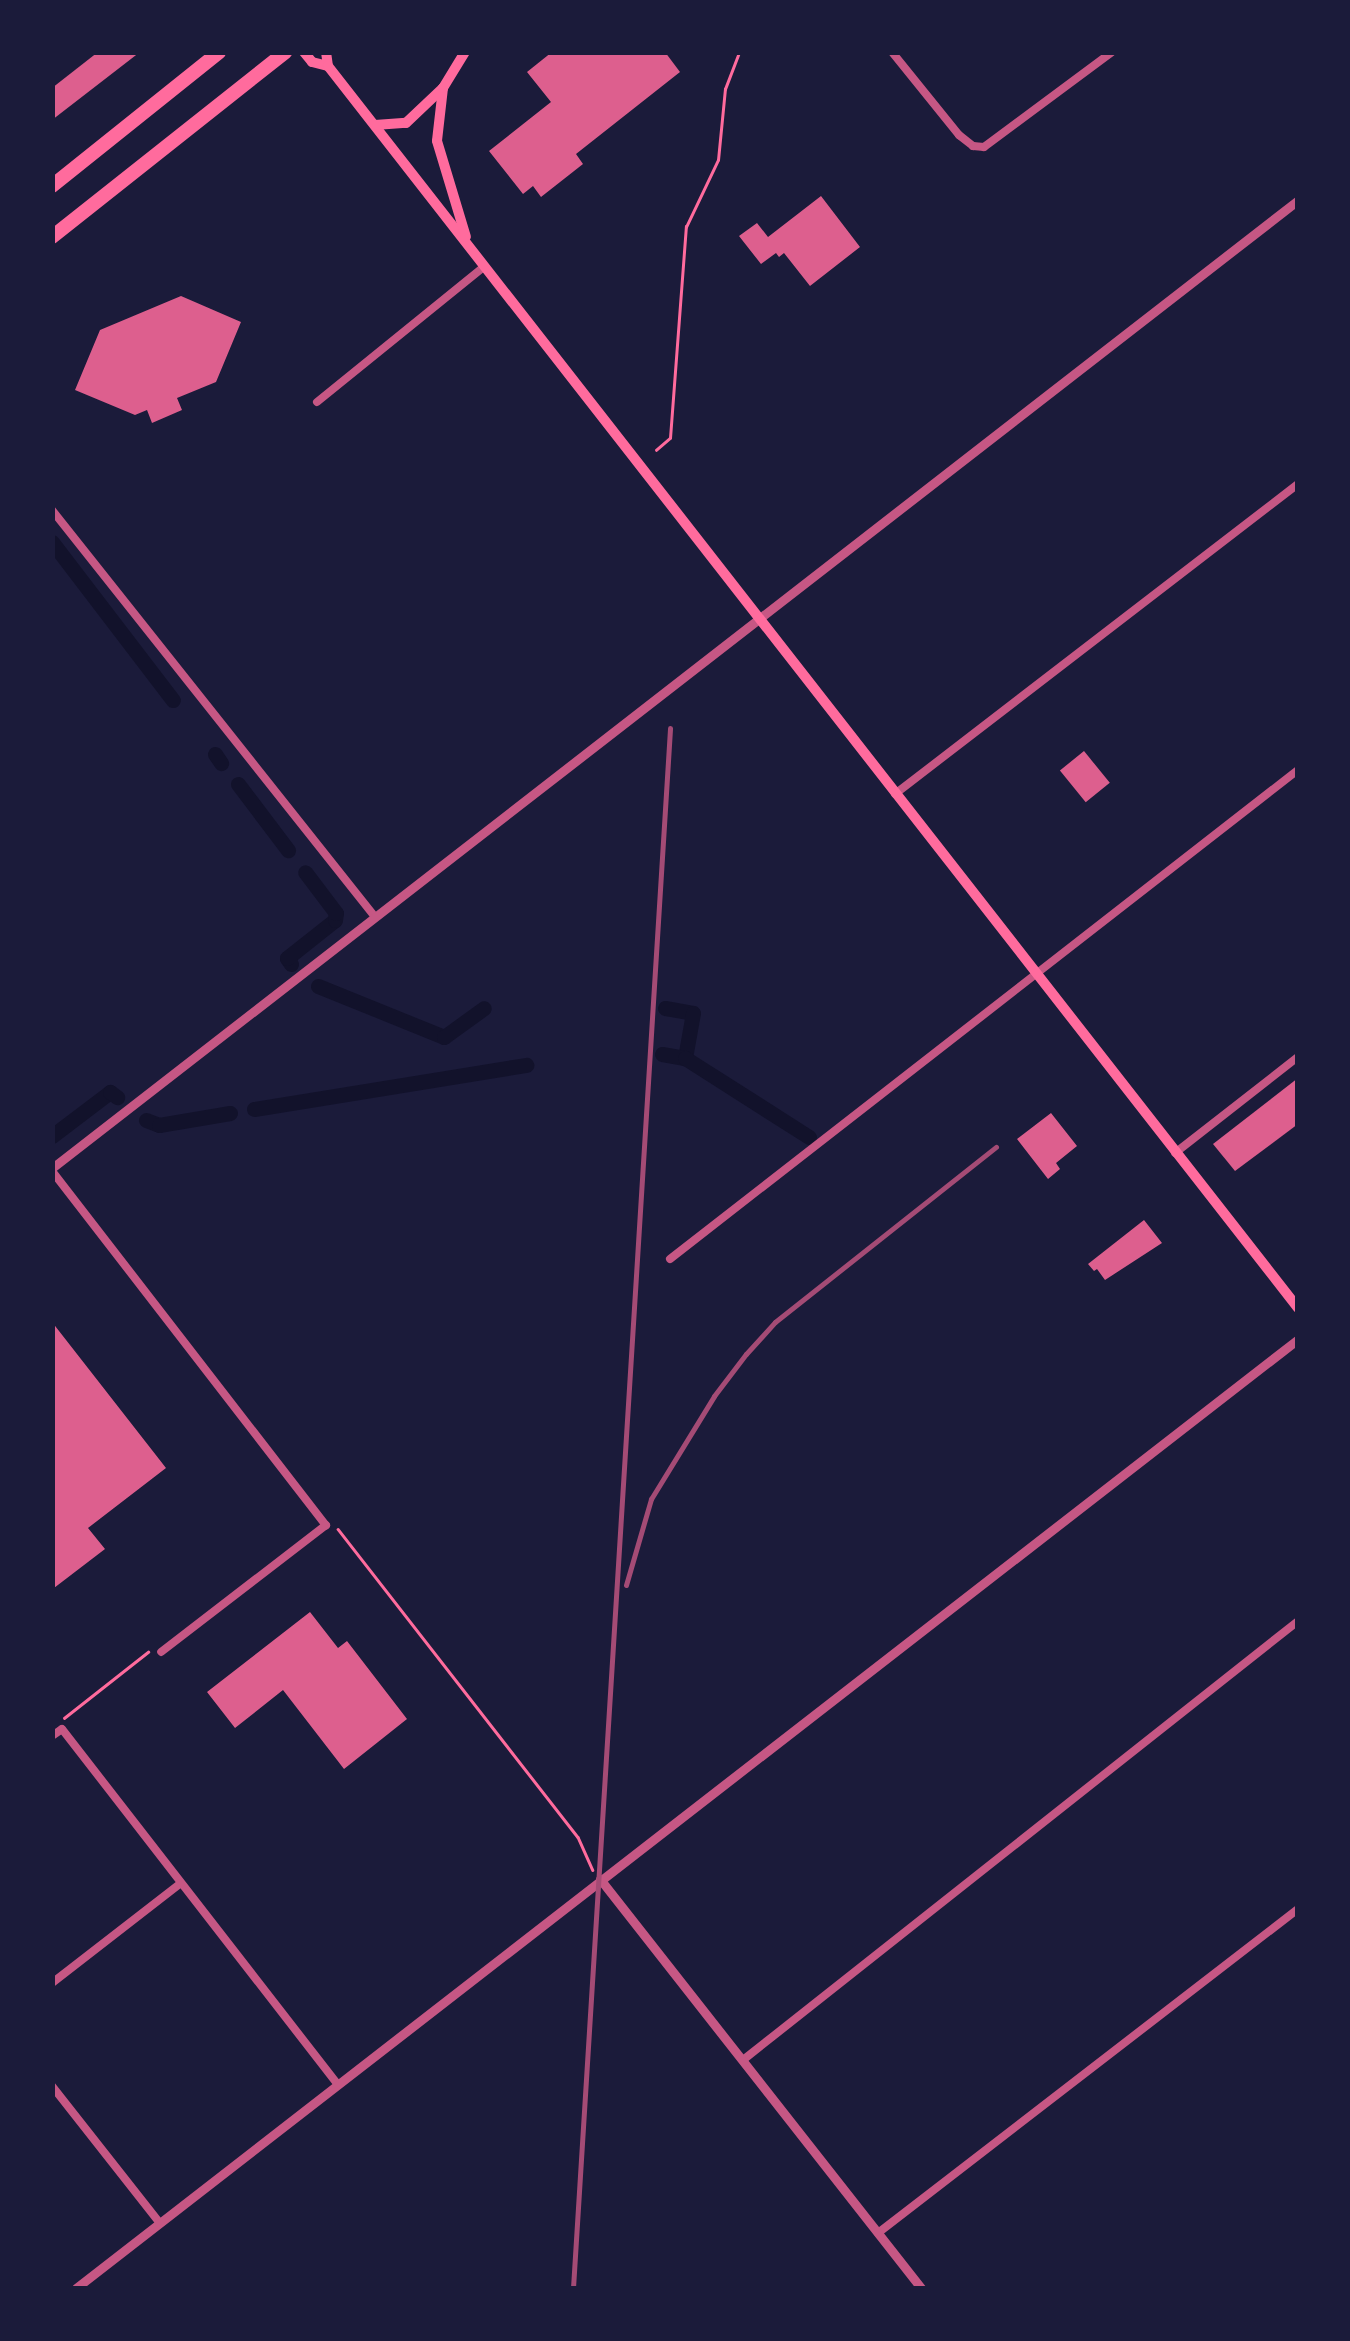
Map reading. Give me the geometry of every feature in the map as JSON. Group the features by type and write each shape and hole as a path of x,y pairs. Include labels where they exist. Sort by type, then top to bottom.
{"highway":[{"path":"52,186 219,52"},
{"path":"52,238 286,52"}],"main road":[{"path":"304,52 312,62 330,69"},
{"path":"326,52 330,69 1298,1308"},
{"path":"375,125 406,124 443,88 465,52"},
{"path":"443,88 436,142 469,247"}],"street":[{"path":"892,52 959,135 973,146 994,143 1112,52"},
{"path":"161,1652 326,1525 52,1170 1298,200"},
{"path":"317,402 484,267"},
{"path":"896,794 1298,484"},
{"path":"52,510 375,917"},
{"path":"670,1259 1298,770"},
{"path":"1175,1154 1298,1058"},
{"path":"76,2288 1298,1338"},
{"path":"743,2060 1298,1621"},
{"path":"52,1736 62,1729 337,2084"},
{"path":"600,1879 921,2288"},
{"path":"52,1982 181,1882"},
{"path":"878,2233 1298,1909"},
{"path":"52,2086 158,2222"}],"path":[{"path":"656,450 670,438 686,227 718,160 725,89 739,52"},
{"path":"326,1525 336,1528 578,1837 600,1879"},
{"path":"62,1729 64,1718 150,1650 161,1652"}],"building":[{"path":"98,52 140,52 52,120 52,88"},
{"path":"552,52 665,52 680,72 576,154 583,164 541,197 533,186 523,194 489,151 551,102 527,72"},
{"path":"821,196 860,247 810,286 784,253 779,257 776,253 761,264 739,236 757,223 768,237"},
{"path":"181,296 241,322 216,382 177,398 182,410 152,423 147,410 135,415 75,390 100,330"},
{"path":"1084,751 1110,783 1086,802 1060,771"},
{"path":"1298,1078 1298,1124 1235,1171 1213,1144"},
{"path":"1051,1113 1077,1146 1056,1163 1060,1169 1048,1179 1017,1139"},
{"path":"1144,1220 1162,1243 1105,1280 1088,1264"},
{"path":"52,1322 166,1468 88,1528 105,1549 54,1588"},
{"path":"310,1612 338,1648 347,1641 407,1719 344,1769 283,1690 235,1728 207,1692"}],"waterway":[{"path":"52,542 173,700"},
{"path":"215,754 221,763"},
{"path":"238,784 288,850"},
{"path":"291,964 287,958 335,920 336,913 305,872"},
{"path":"318,986 444,1037 484,1008"},
{"path":"665,1008 693,1013 685,1058"},
{"path":"662,1054 685,1058 809,1137"},
{"path":"254,1109 526,1065"},
{"path":"52,1136 110,1092 117,1097"},
{"path":"146,1120 159,1125 230,1113"}],"railway":[{"path":"573,2288 670,728"},
{"path":"626,1585 651,1499 714,1396 746,1354 775,1322 996,1147"}]}
